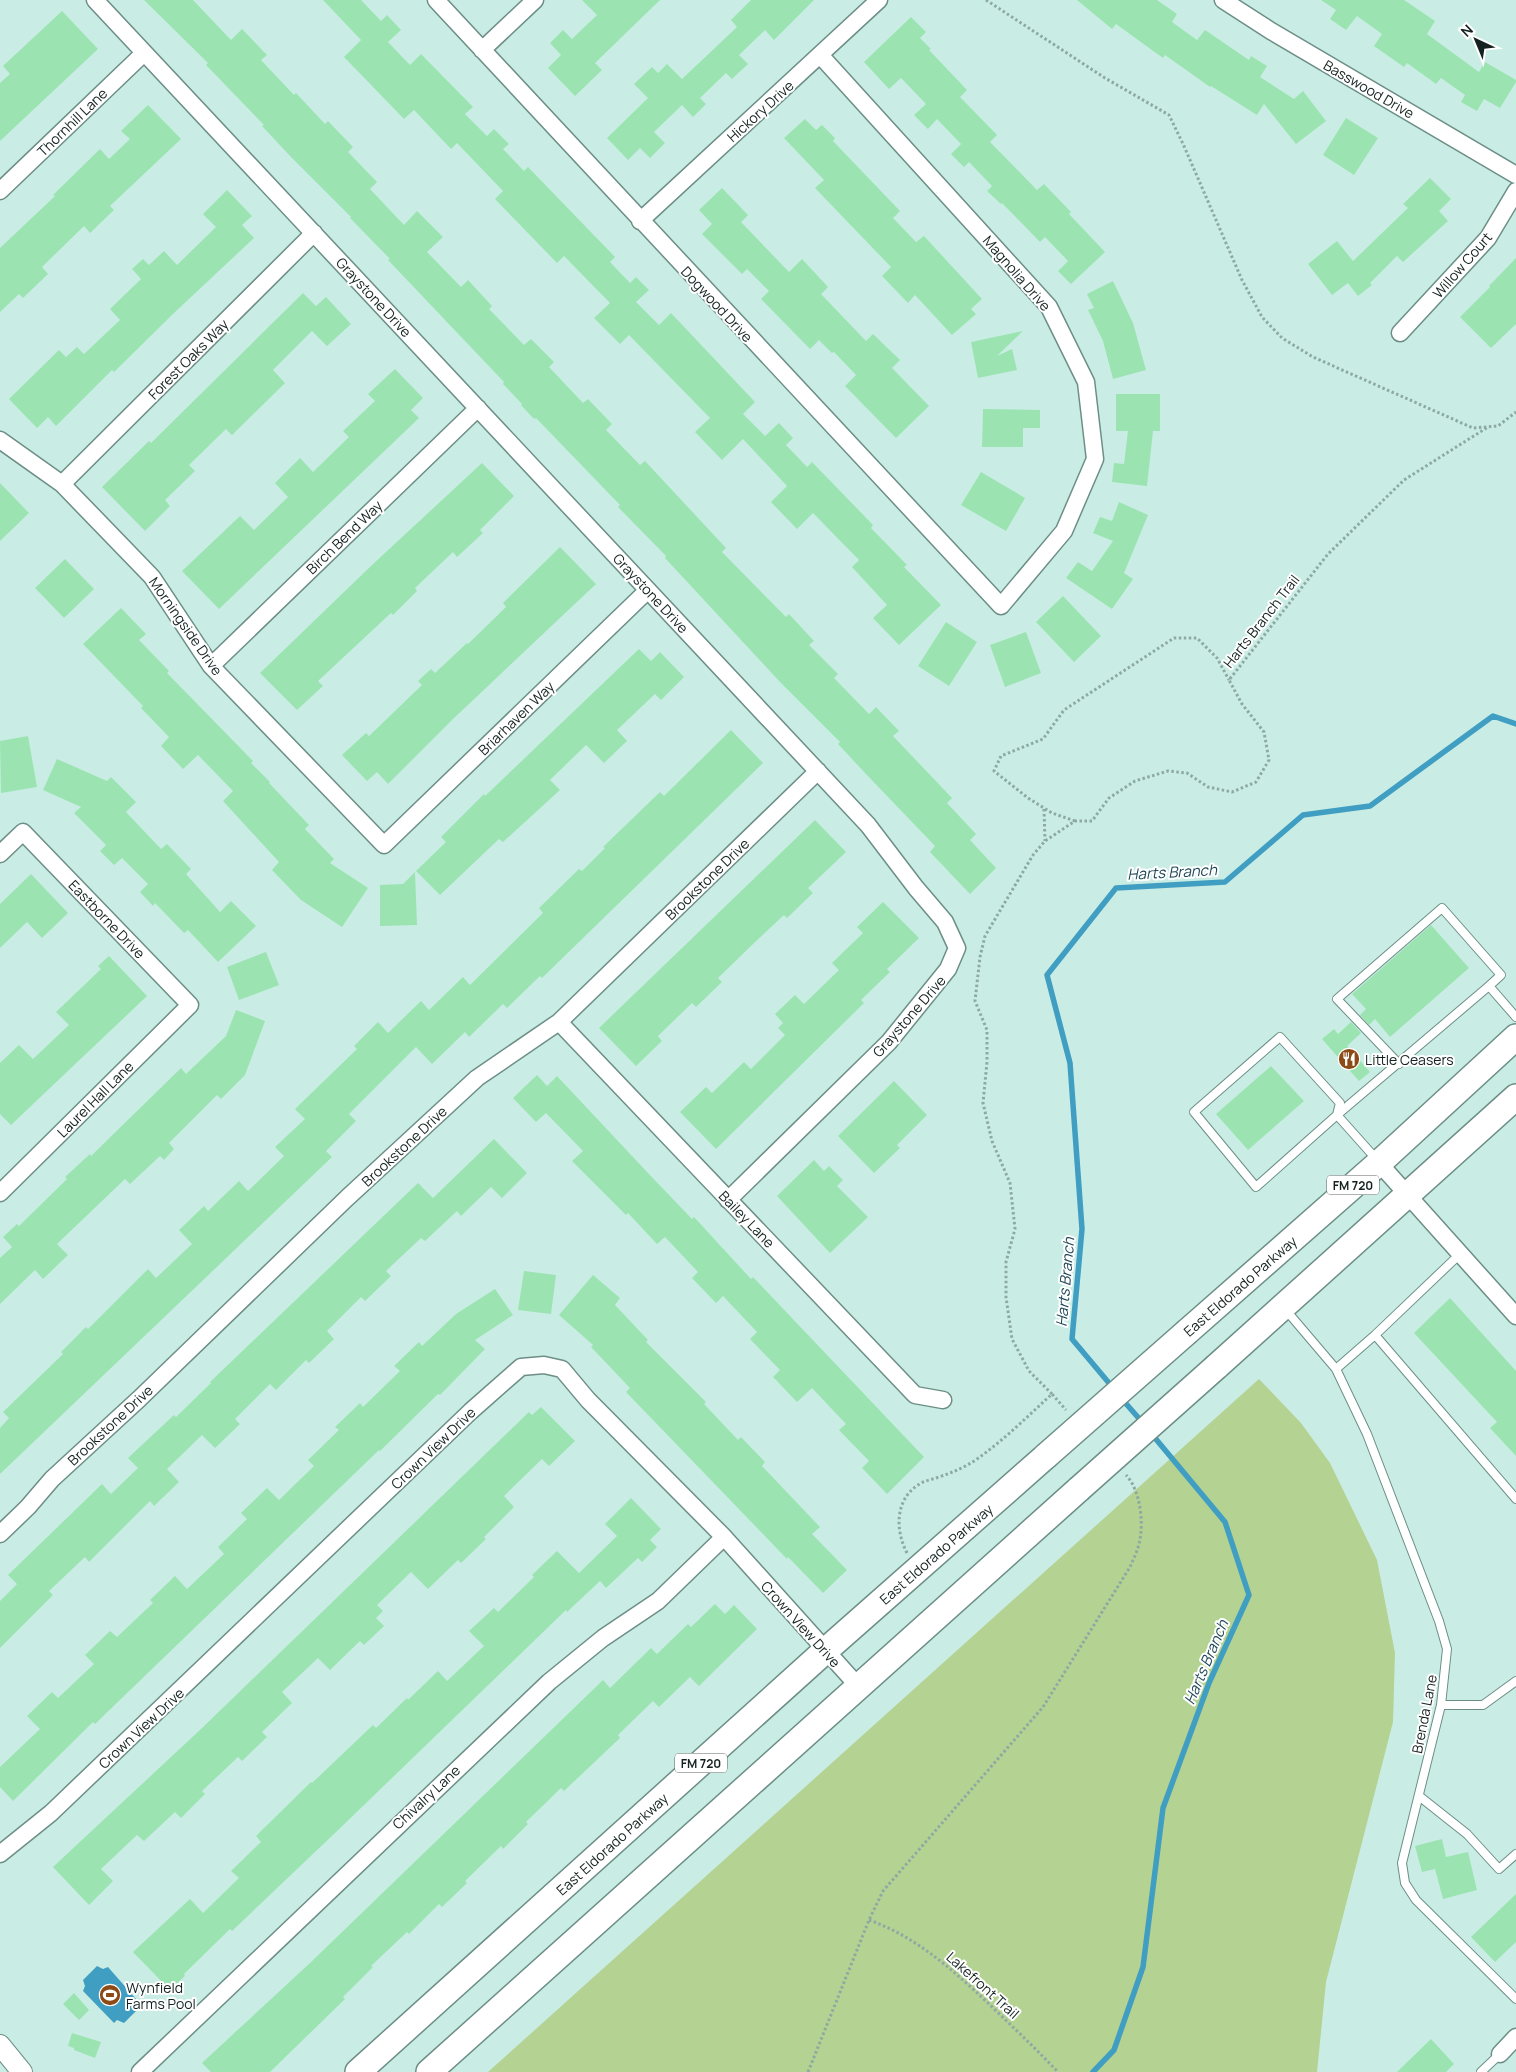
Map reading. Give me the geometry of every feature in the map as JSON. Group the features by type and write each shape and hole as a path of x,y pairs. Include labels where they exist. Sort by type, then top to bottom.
{"main road":[{"name":"East Eldorado Parkway","path":"358,2072 825,1651 1379,1163 1516,1037"},
{"name":"FM 720","path":"429,2072 1516,1097"}],"street":[{"name":"Graystone Drive","path":"95,0 868,825 916,888 945,922 957,948 948,970 889,1042 728,1200"},
{"name":"Dogwood Drive","path":"436,0 1001,606"},
{"path":"482,50 535,0"},
{"name":"Hickory Drive","path":"640,221 879,0"},
{"name":"Basswood Drive","path":"1224,0 1271,31 1516,175"},
{"name":"Thornhill Lane","path":"0,191 144,53"},
{"name":"Magnolia Drive","path":"820,55 1049,307 1086,382 1095,459 1064,531 1001,606"},
{"name":"Willow Court","path":"1400,333 1488,238 1516,191"},
{"name":"Forest Oaks Way","path":"62,484 314,233"},
{"name":"Birch Bend Way","path":"211,666 478,408"},
{"name":"Morningside Drive","path":"0,440 62,484 152,577 211,666 384,845"},
{"name":"Briarhaven Way","path":"384,845 648,590"},
{"name":"Brookstone Drive","path":"0,1534 28,1507 52,1479 140,1399 347,1198 476,1078 559,1022 818,771"},
{"name":"Eastborne Drive","path":"0,854 23,832 190,1005"},
{"name":"Laurel Hall Lane","path":"0,1193 190,1005"},
{"name":"Bailey Lane","path":"559,1022 915,1395 943,1400"},
{"path":"1379,1163 1516,1316"},
{"name":"Crown View Drive","path":"0,1854 51,1813 471,1411 521,1367 544,1366 562,1369 595,1407 724,1537 858,1686"},
{"name":"Chivalry Lane","path":"140,2072 548,1682 603,1638 658,1601 724,1537"},
{"path":"1500,2054 1516,2037"},
{"path":"0,2045 22,2072"}],"lane":[{"path":"1379,1163 1338,1115 1340,1103 1280,1037 1194,1112 1256,1187 1338,1115 1399,1064 1501,975 1442,908 1337,999 1399,1064"},
{"path":"1489,986 1516,1017"},
{"path":"1336,1369 1375,1335 1460,1254"},
{"name":"Brenda Lane","path":"1284,1307 1336,1369 1367,1434 1439,1620 1447,1649 1441,1705 1402,1863 1405,1884 1416,1900 1516,1999"},
{"path":"1375,1335 1516,1499"},
{"path":"1441,1705 1483,1704 1516,1681"},
{"path":"1419,1796 1467,1834 1498,1869 1516,1854"},
{"path":"1481,2072 1500,2054"}],"path":[{"path":"986,0 1105,78 1169,115 1242,280 1262,317 1282,338 1313,357 1473,428 1488,427"},
{"name":"Harts Branch Trail","path":"1072,1416 1028,1371 1012,1339 1006,1298 1006,1262 1015,1229 1010,1182 992,1141 983,1103 987,1062 987,1030 975,1001 980,957 985,936 1033,856 1045,841 1075,821 1092,820 1109,798 1135,781 1168,771 1187,773 1208,787 1232,792 1256,782 1269,760 1264,732 1242,704 1229,680 1335,547 1404,480 1488,427 1498,426 1516,412"},
{"path":"1075,821 1052,813 994,771 1001,756 1043,738 1064,710 1174,638 1197,638 1217,658 1229,680"},
{"path":"1044,808 1045,841"},
{"path":"907,1553 901,1541 898,1516 910,1491 920,1484 970,1464 993,1448 1052,1394"},
{"path":"808,2072 882,1891 1043,1707 1130,1567 1139,1544 1141,1521 1137,1496 1130,1480 1124,1473"},
{"name":"Lakefront Trail","path":"869,1920 891,1928 947,1965 1058,2072"}],"green space":[{"path":"1259,1379 1301,1423 1330,1463 1377,1560 1395,1653 1393,1722 1326,1982 1317,2072 488,2072"}],"water":[{"name":"Wynfield Farms Pool","path":"97,1966 103,1969 108,1967 136,1999 135,2006 138,2009 124,2023 117,2020 114,2023 83,1991 85,1986 83,1980"}],"building":[{"path":"144,0 193,0 231,40 242,29 267,55 261,60 294,95 296,93 325,124 328,121 353,147 348,152 377,182 370,189 404,225 417,211 443,237 427,252 461,287 468,280 492,306 489,309 524,345 531,339 554,362 549,367 583,403 588,399 612,424 606,430 640,465 645,461 726,548 722,552 786,617 789,614 814,641 809,645 838,674 834,678 869,714 876,707 899,731 893,736 952,798 947,803 976,834 970,840 996,868 970,894 930,852 935,846 838,744 840,742 780,682 665,558 666,556 618,507 620,505 536,418 534,419 503,384 504,382 388,260 390,259 351,217 262,126 264,125 206,65 208,63"},
{"path":"323,0 361,0 381,21 387,15 401,30 388,42 410,65 421,54 473,107 465,114 487,136 494,129 509,144 503,149 524,171 528,167 615,257 610,262 630,283 636,277 649,290 636,302 659,325 671,313 755,402 743,414 765,436 779,423 793,438 786,445 807,467 812,462 873,525 871,528 907,565 904,567 941,605 899,645 873,618 887,605 852,567 859,560 813,513 797,529 771,502 787,486 743,439 722,460 695,432 710,418 629,335 620,344 594,318 610,303 564,256 557,263 495,199 503,191 457,143 451,149 414,110 404,119 344,57 361,40"},
{"path":"582,0 660,0 595,63 602,70 575,96 548,68 561,55 550,43 563,30 572,39 597,15"},
{"path":"751,0 814,0 774,40 765,30 739,55 748,64 732,79 726,73 700,98 706,104 693,117 682,105 654,132 665,143 650,158 640,148 628,160 607,138 648,98 634,84 652,67 658,73 667,64 682,79 737,27 731,20"},
{"path":"1077,0 1157,0 1177,14 1172,22 1197,40 1205,30 1249,60 1251,56 1267,66 1260,77 1294,99 1303,91 1326,121 1296,144 1264,104 1257,115 1210,87 1165,55 1163,58 1116,24 1112,29"},
{"path":"1321,0 1404,0 1435,21 1427,34 1479,72 1485,62 1516,80 1516,82 1500,108 1484,99 1477,111 1461,102 1465,95 1441,78 1436,84 1407,63 1404,67 1374,46 1382,34 1357,16 1346,30 1330,19 1336,10"},
{"path":"62,11 98,49 0,141 0,83 10,74 3,66"},
{"path":"911,17 926,32 920,38 931,49 929,50 967,90 960,97 997,135 990,142 1037,190 1044,184 1105,252 1071,284 1058,271 1068,261 1045,237 1040,242 1002,203 987,191 992,186 969,162 964,167 951,154 961,144 937,119 928,129 914,115 926,104 901,78 889,89 864,62"},
{"path":"148,105 181,139 110,206 114,210 90,233 84,226 42,267 48,274 23,298 19,294 0,312 0,248 55,196 53,195 100,149 109,159 130,139 121,131"},
{"path":"1346,118 1378,138 1354,175 1323,155"},
{"path":"805,119 816,130 822,125 835,138 833,141 900,211 893,218 916,242 924,236 982,299 971,309 976,314 952,335 915,295 908,303 882,276 891,267 815,188 824,180 784,138"},
{"path":"1430,178 1451,199 1439,211 1448,221 1403,262 1397,256 1370,283 1372,285 1358,296 1348,283 1332,295 1308,264 1337,241 1353,261 1408,208 1403,204"},
{"path":"722,188 748,215 741,222 789,272 802,259 828,287 821,294 866,341 873,334 900,360 892,368 929,406 896,438 845,386 856,375 834,352 832,353 819,340 810,349 761,299 769,291 747,269 742,274 702,234 712,224 699,210"},
{"path":"227,190 252,216 242,225 254,238 114,372 112,370 56,426 48,417 37,428 9,399 59,350 66,357 77,347 84,354 120,320 110,309 141,279 132,269 143,259 149,265 164,251 177,265 216,227 203,214"},
{"path":"1516,258 1516,324 1491,348 1460,317"},
{"path":"1113,281 1133,323 1146,370 1113,379 1103,341 1088,310 1094,308 1087,294"},
{"path":"303,293 316,306 326,297 351,324 327,346 312,331 273,370 285,383 232,435 226,429 189,465 195,471 165,500 170,506 145,531 102,487 149,441 151,443"},
{"path":"1023,331 997,356 1012,349 1017,370 978,378 971,342"},
{"path":"395,369 423,398 411,410 419,418 219,609 182,571 240,516 254,530 288,497 275,483 300,458 313,472 349,437 343,431 375,401 368,394"},
{"path":"1116,394 1160,394 1160,431 1153,431 1147,486 1112,482 1114,463 1124,464 1128,431 1116,431"},
{"path":"983,409 1040,410 1040,428 1023,428 1023,447 982,447"},
{"path":"482,463 514,496 480,530 483,533 457,557 453,552 415,588 417,591 393,615 391,613 318,681 323,686 297,710 260,673"},
{"path":"981,472 1025,498 1006,531 961,505"},
{"path":"0,483 29,513 0,541"},
{"path":"1119,502 1148,515 1124,573 1133,579 1112,609 1066,578 1078,562 1092,571 1113,541 1093,533 1100,517 1112,521"},
{"path":"560,547 596,584 452,720 388,784 377,772 367,781 342,755 366,733 369,736 422,685 418,681 431,669 435,673 468,644 506,607 503,603"},
{"path":"65,559 94,589 64,618 35,588"},
{"path":"1063,596 1101,636 1074,662 1036,622"},
{"path":"121,608 146,634 139,640 169,671 167,673 253,761 251,763 309,825 305,829 334,859 330,863 368,888 342,927 301,900 272,870 279,862 223,801 233,791 198,755 183,769 161,746 169,737 141,708 143,706 83,644"},
{"path":"946,622 977,642 949,686 918,666"},
{"path":"1026,632 1041,673 1005,687 990,645"},
{"path":"639,649 651,661 660,652 684,677 661,700 655,694 617,730 627,741 604,763 586,745 550,780 560,790 503,842 499,839 440,895 416,871 446,842 441,837 484,794 485,796"},
{"path":"731,730 763,763 542,978 540,976 507,1008 503,1004 469,1037 465,1032 432,1064 416,1047 349,1114 356,1121 326,1151 332,1157 0,1474 0,1428 9,1418 3,1412 63,1354 61,1352 86,1327 88,1329 148,1269 156,1278 192,1244 179,1230 204,1206 208,1211 239,1181 248,1191 284,1156 275,1147 305,1119 295,1109 357,1049 354,1046 378,1022 388,1033 421,1001 429,1010 463,977 470,985 543,913 539,908 579,869 582,871 605,848 603,847 660,792 664,796"},
{"path":"28,736 37,787 1,793 0,741"},
{"path":"57,759 107,781 111,777 136,802 126,812 161,849 167,844 191,869 186,874 220,912 231,901 256,926 218,962 188,930 184,933 155,903 153,906 140,892 148,884 122,858 114,865 100,851 106,845 74,813 81,807 43,790"},
{"path":"815,820 846,852 808,888 813,893 787,918 784,915 718,978 722,982 696,1007 692,1003 658,1036 662,1041 636,1066 599,1028"},
{"path":"415,872 417,925 380,926 380,885 403,884"},
{"path":"31,874 68,913 42,938 27,922 0,948 0,904"},
{"path":"883,902 919,938 887,969 890,972 861,1000 864,1003 716,1149 680,1112 706,1087 712,1093 744,1062 751,1069 785,1035 778,1028 783,1023 775,1014 795,995 804,1004 839,970 832,963 863,933 857,927"},
{"path":"1431,925 1469,968 1390,1037 1375,1019 1369,1025 1360,1015 1366,1009 1352,994"},
{"path":"266,952 279,985 239,1000 227,967"},
{"path":"109,956 147,996 11,1125 0,1114 0,1063 19,1045 33,1059 69,1025 56,1012 101,969 98,966"},
{"path":"236,1010 265,1021 245,1075 221,1099 217,1095 169,1143 174,1149 164,1160 160,1156 130,1184 125,1179 57,1244 68,1255 43,1279 35,1270 0,1304 0,1258 12,1247 3,1237 17,1224 19,1226 67,1179 65,1177 90,1154 91,1156 181,1068 186,1074 226,1036"},
{"name":"Little Ceasers","path":"1351,1022 1361,1033 1347,1046 1370,1072 1359,1081 1322,1039 1334,1029 1338,1034"},
{"path":"1271,1066 1304,1101 1248,1150 1216,1114"},
{"path":"537,1075 547,1086 557,1076 692,1219 694,1217 751,1279 753,1277 924,1457 887,1494 862,1468 869,1461 839,1430 846,1424 812,1388 797,1402 773,1377 780,1370 750,1339 757,1332 723,1296 716,1303 692,1278 698,1272 665,1237 657,1244 628,1213 626,1215 572,1161 583,1151 546,1113 536,1122 513,1098"},
{"path":"894,1081 927,1115 897,1145 900,1148 874,1173 838,1136"},
{"path":"494,1139 527,1173 502,1198 491,1187 461,1216 457,1211 425,1241 421,1238 386,1271 391,1276 365,1301 361,1297 327,1331 334,1339 309,1363 306,1360 276,1390 270,1384 235,1419 240,1424 215,1448 202,1435 167,1469 179,1482 154,1506 150,1501 89,1562 85,1557 49,1591 53,1595 0,1648 0,1601 17,1584 8,1575 102,1484 111,1494 138,1468 128,1458 174,1415 176,1417 210,1382 418,1183 433,1198"},
{"path":"814,1160 824,1171 829,1166 843,1180 837,1186 868,1217 830,1253 777,1196"},
{"path":"524,1271 556,1275 551,1314 518,1310"},
{"path":"593,1275 620,1298 615,1305 648,1340 646,1342 706,1402 704,1404 738,1440 741,1437 765,1462 762,1466 820,1527 812,1534 847,1570 823,1593 788,1557 787,1559 626,1392 630,1388 591,1347 593,1345 559,1315"},
{"path":"495,1289 513,1315 475,1340 485,1349 440,1395 438,1394 379,1450 95,1724 93,1722 13,1801 0,1787 0,1767 40,1729 27,1716 52,1692 58,1698 94,1664 85,1655 110,1631 117,1637 153,1603 150,1600 175,1576 187,1589 224,1554 218,1547 247,1519 241,1513 267,1488 279,1500 314,1466 308,1460 339,1430 335,1427 360,1403 363,1407 400,1371 394,1366 419,1342 422,1346 456,1314"},
{"path":"1450,1298 1516,1371 1516,1456 1490,1428 1497,1422 1414,1333"},
{"path":"541,1407 575,1441 549,1466 542,1459 504,1496 514,1507 484,1537 486,1539 461,1563 458,1560 428,1589 411,1572 377,1605 383,1611 376,1618 384,1626 364,1645 360,1641 330,1670 318,1658 282,1692 292,1703 262,1732 267,1737 242,1761 238,1757 202,1791 205,1794 181,1818 175,1812 144,1841 137,1835 101,1869 113,1881 89,1905 53,1867 201,1729 529,1412 532,1415"},
{"path":"631,1498 661,1529 650,1540 657,1547 642,1562 638,1558 606,1588 600,1581 567,1612 566,1610 232,1931 230,1929 170,1990 133,1952 190,1899 203,1913 239,1878 231,1871 261,1842 256,1836 373,1725 376,1728 438,1671 447,1681 484,1646 469,1631 494,1608 498,1612 534,1577 532,1575 557,1551 579,1573 617,1536 605,1524"},
{"path":"715,1604 725,1614 734,1605 757,1629 699,1686 690,1677 659,1707 653,1701 618,1735 620,1738 564,1791 561,1788 526,1822 528,1824 503,1849 501,1846 465,1881 467,1883 442,1907 439,1904 409,1934 407,1932 371,1966 373,1967 343,1997 345,1999 270,2072 211,2072 202,2063 310,1963 603,1680 610,1688 651,1648 657,1654 688,1624 691,1627"},
{"path":"1442,1839 1446,1857 1468,1852 1477,1890 1443,1899 1435,1869 1422,1872 1415,1846"},
{"path":"1516,1894 1516,1942 1495,1962 1471,1937"},
{"path":"74,1993 89,2010 79,2020 63,2004"},
{"path":"72,2033 101,2042 95,2058 68,2046"},
{"path":"1431,2039 1454,2064 1446,2072 1397,2072"}],"waterway":[{"name":"Harts Branch","path":"1114,1389 1072,1339 1082,1229 1070,1063 1047,975 1116,888 1225,882 1303,815 1370,806 1493,716 1516,724"},
{"name":"Harts Branch","path":"1121,1398 1143,1423"},
{"name":"Harts Branch","path":"1093,2072 1114,2050 1143,1967 1163,1808 1209,1683 1249,1595 1225,1522 1150,1432"}],"place":[{"name":"Little Ceasers","path":"1349,1059"},
{"name":"Wynfield Farms Pool","path":"110,1995"}]}
